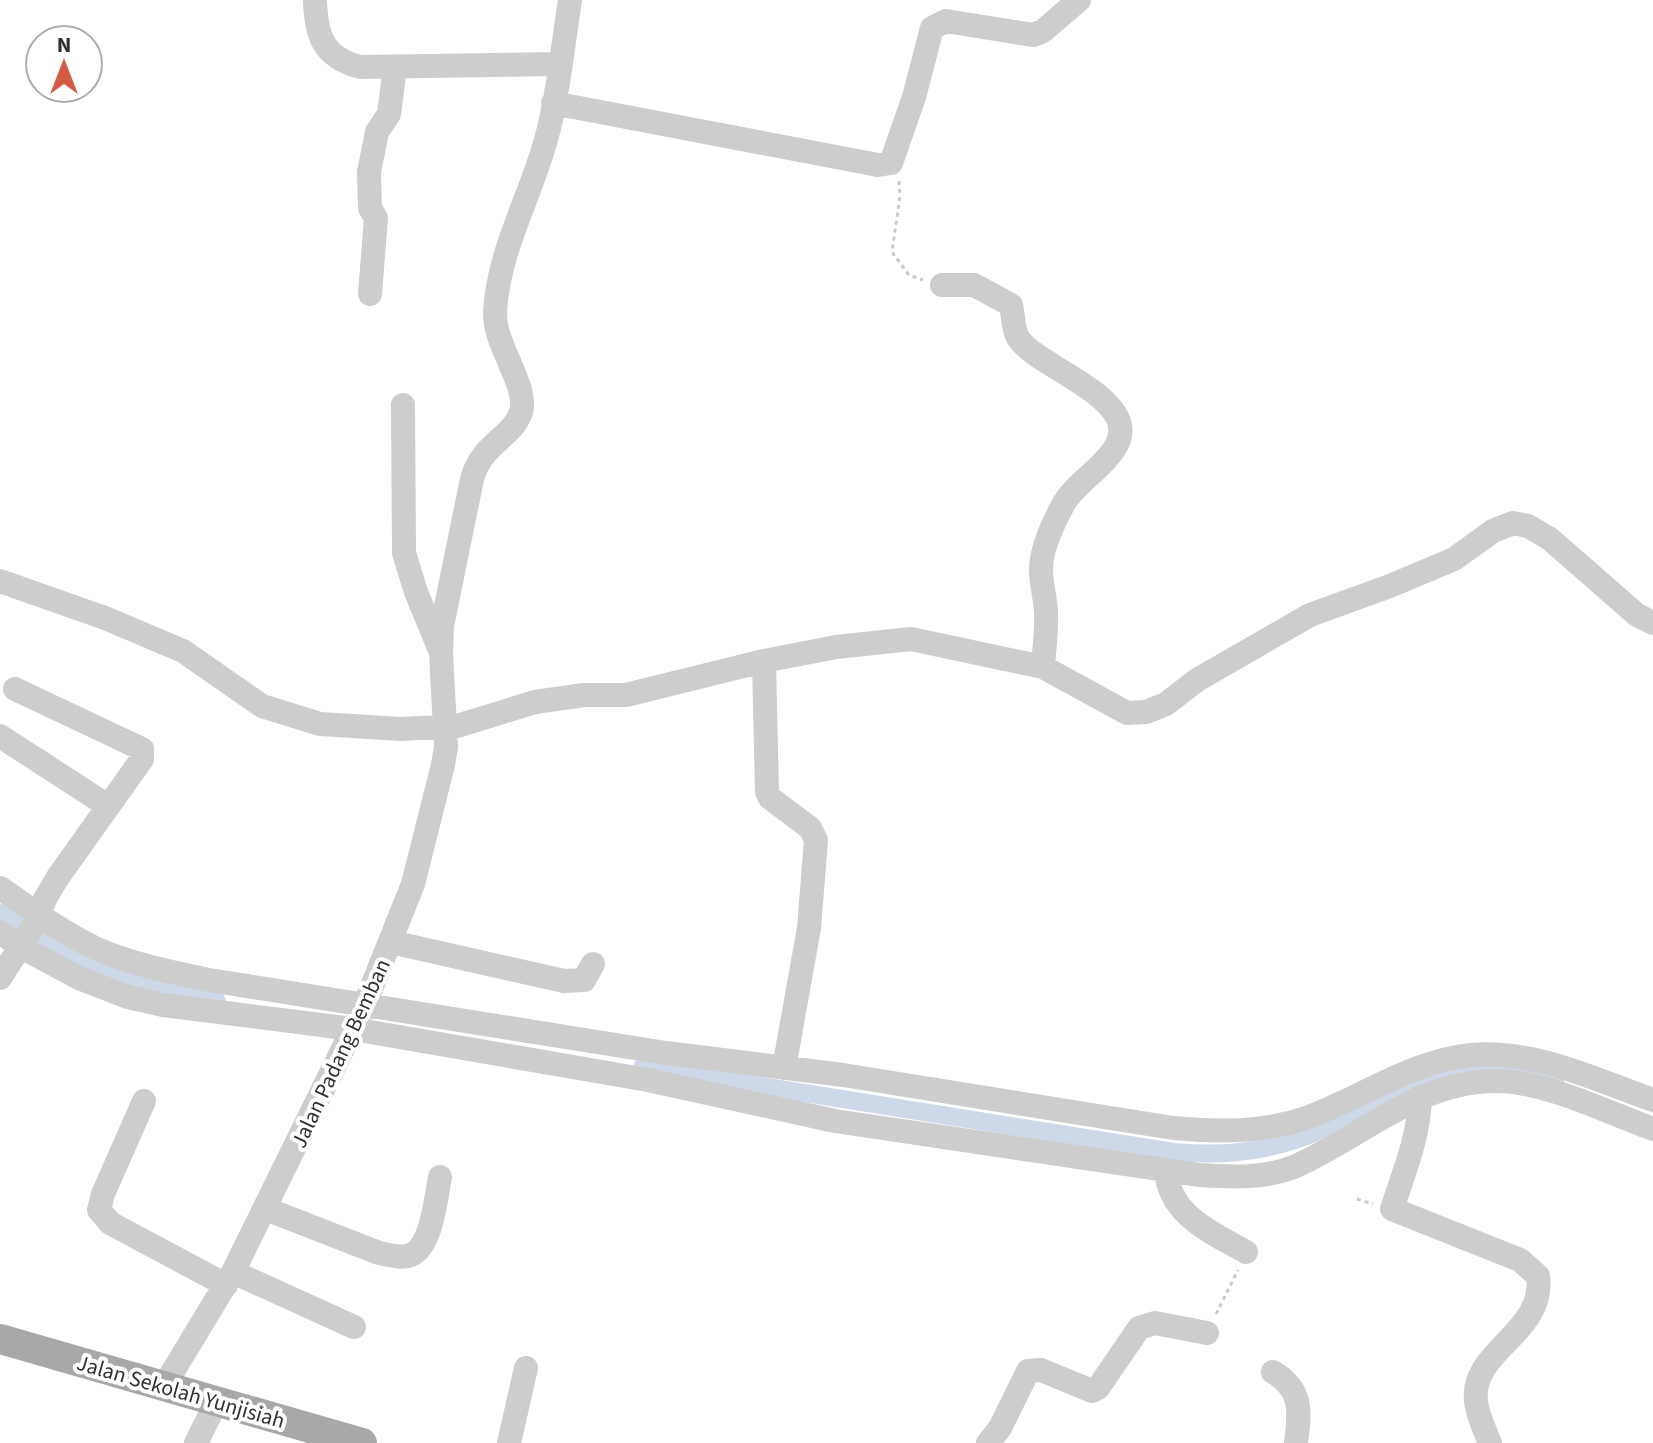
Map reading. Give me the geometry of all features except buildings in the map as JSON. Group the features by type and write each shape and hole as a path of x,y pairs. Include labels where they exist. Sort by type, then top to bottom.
{"main road":[{"name":"Jalan Sekolah Yunjisiah","path":"0,1339 362,1443"}],"street":[{"path":"315,0 316,25 330,54 342,62 360,67 559,64"},
{"path":"441,653 447,601 477,463 516,422 522,409 523,397 498,337 495,314 506,254 548,132 570,0"},
{"path":"553,103 878,165 891,163 914,97 932,28 946,21 1033,35 1043,31 1079,0"},
{"path":"370,294 376,218 370,208 369,172 377,132 389,114 395,67"},
{"path":"942,285 974,285 1011,305 1018,337 1033,351 1082,383 1117,416 1121,435 1119,444 1075,487 1063,504 1047,544 1041,566 1046,614 1043,667"},
{"path":"403,405 404,553 441,653"},
{"path":"0,581 105,618 183,651 262,706 320,724 360,728 444,723 535,702 584,695 626,695 764,661 836,647 911,639 1043,667 1127,713 1146,712 1166,704 1197,680 1310,615 1454,559 1493,531 1513,523 1528,526 1550,539 1637,615 1653,623"},
{"name":"Jalan Padang Bemban","path":"164,1386 230,1279 266,1209 359,1016 413,884 446,747 441,653"},
{"path":"764,661 767,792 770,798 810,828 816,840 809,928 784,1068"},
{"path":"0,978 31,931 58,877 142,759 142,749 15,689"},
{"path":"0,736 108,806"},
{"path":"0,888 31,931 79,978 128,997 209,1013 359,1016 784,1068 1213,1132 1250,1130 1305,1118 1426,1065 1471,1055 1517,1056 1564,1083 1650,1115"},
{"path":"0,932 62,931 96,948 140,964 359,1016 835,1121 1166,1170 1233,1177 1294,1167 1420,1097 1467,1082 1564,1083"},
{"path":"391,942 564,981 584,980 593,964"},
{"path":"1420,1097 1414,1142 1392,1209 1520,1260 1538,1276 1540,1290 1536,1304 1525,1323 1484,1368 1477,1382 1476,1401 1490,1443"},
{"path":"144,1101 103,1194 99,1210 110,1223 230,1279 354,1327"},
{"path":"1166,1170 1171,1195 1183,1213 1246,1252"},
{"path":"266,1209 379,1253 398,1257 413,1254 423,1245 440,1177"},
{"path":"988,1443 1007,1415 1028,1371 1041,1370 1092,1391 1098,1388 1139,1328 1165,1324 1207,1333"},
{"path":"509,1443 526,1368"},
{"path":"1273,1372 1287,1381 1295,1392 1296,1443"},
{"path":"196,1443 217,1401"}],"path":[{"path":"891,163 899,180 900,196 892,252 909,275 942,285"},
{"path":"1207,1333 1246,1252"}],"waterway":[{"path":"0,913 77,959 129,981 217,1001"},
{"path":"642,1067 1174,1152 1206,1154 1254,1150 1301,1138 1411,1086 1453,1073 1497,1068 1529,1072 1555,1081"}]}
